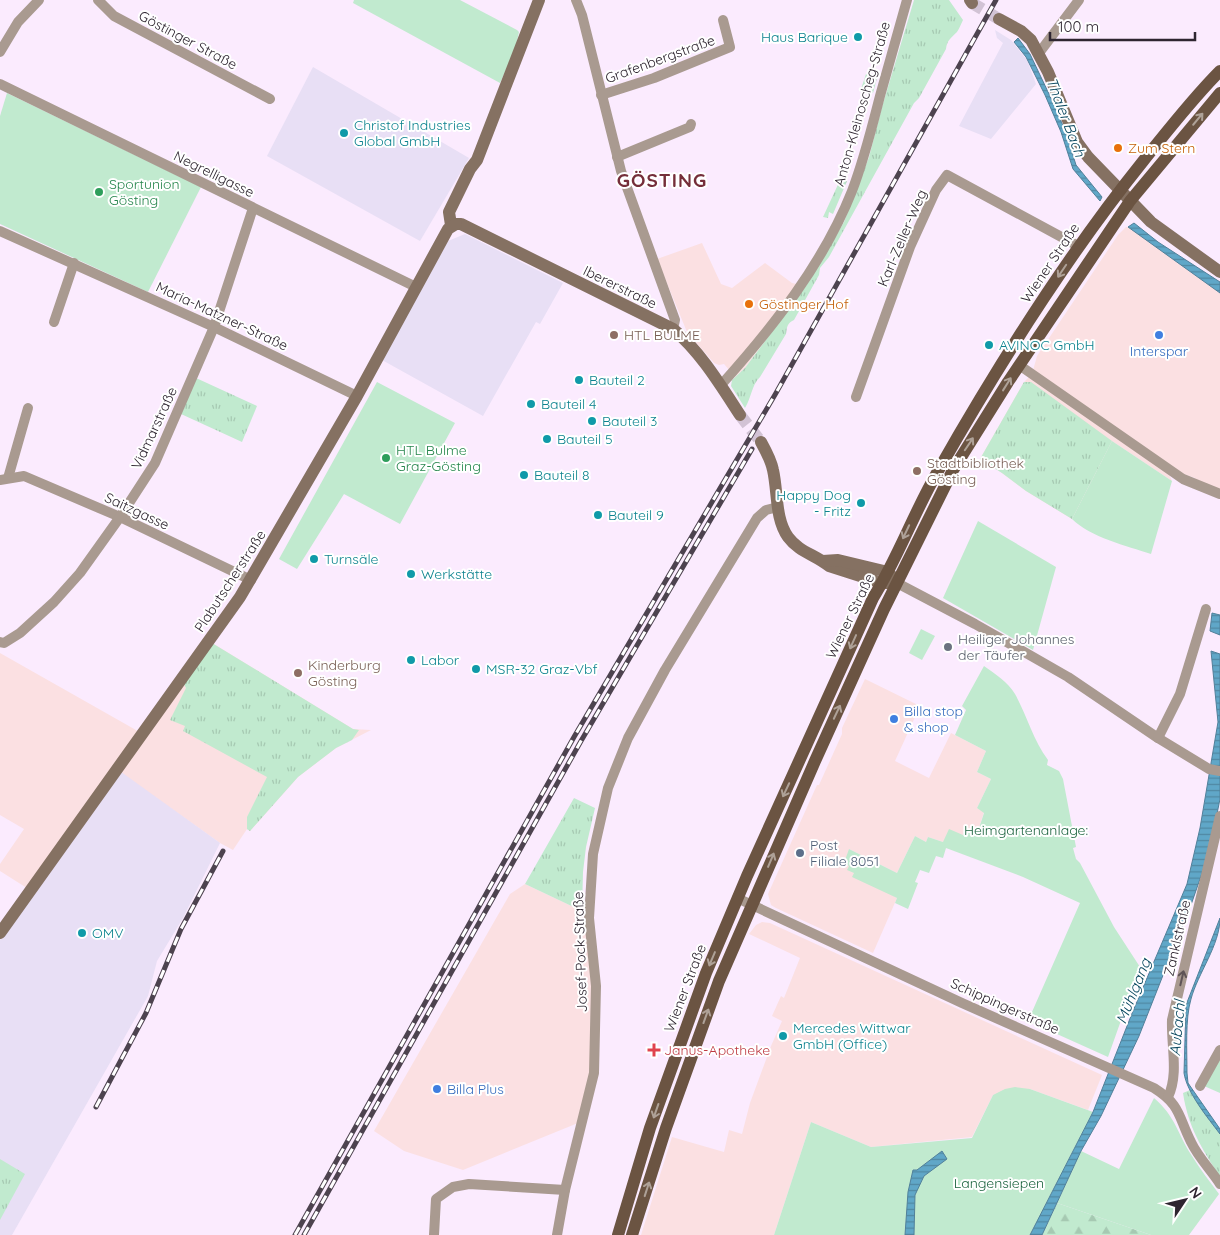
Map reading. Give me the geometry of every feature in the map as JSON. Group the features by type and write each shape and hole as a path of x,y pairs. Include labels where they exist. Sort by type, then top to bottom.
{"main road":[{"name":"Wiener Straße","path":"618,1235 650,1128 706,973 872,598 885,577 928,488 968,418 1078,246 1119,190 1184,110 1220,71"},
{"name":"Wiener Straße","path":"632,1235 666,1128 716,990 815,761 897,583 953,470 1020,365 1130,201 1220,93"}],"street":[{"path":"0,52 18,22 39,0"},
{"name":"Göstinger Straße","path":"98,0 114,16 270,99"},
{"name":"Plabutscherstraße","path":"0,933 251,580 357,396 445,234 454,224 449,212 470,169 477,160 539,0"},
{"name":"Grafenbergstraße","path":"576,0 582,15 617,157 675,320 673,329"},
{"name":"Anton-Kleinoscheg-Straße","path":"720,385 789,304 809,274 836,225 852,191 863,159 906,0"},
{"path":"1039,53 1079,0"},
{"path":"999,19 1021,31 1031,40 1039,53 1078,142 1088,157 1130,201 1164,232 1220,272"},
{"name":"Grafenbergstraße","path":"601,95 654,78 730,47 723,20"},
{"name":"Negrelligasse","path":"0,84 416,287"},
{"path":"617,157 690,127 692,124"},
{"name":"Karl-Zeller-Weg","path":"856,397 910,246 936,190 947,175 1078,246"},
{"name":"Vidmarstraße","path":"0,642 4,643 20,633 54,602 80,573 120,517 155,463 214,326 253,208"},
{"name":"Ibererstraße","path":"454,224 461,224 673,329 683,337 720,385 740,415"},
{"name":"Maria-Matzner-Straße","path":"0,231 214,326 357,396"},
{"path":"54,322 74,263"},
{"path":"1020,365 1183,479 1220,494"},
{"name":"Saitzgasse","path":"28,408 4,479 24,476 120,517 251,580"},
{"path":"761,442 774,470 781,523 789,538 804,551 829,566 841,570 885,577 897,583"},
{"name":"Josef-Pock-Straße","path":"557,1235 594,1073 596,986 589,918 593,854 608,788 628,738 675,654 758,518 766,510 778,507"},
{"name":"Wiener Straße","path":"897,583 975,624 1073,681 1158,738"},
{"path":"1206,608 1180,694 1158,738 1215,770"},
{"name":"Zanklstraße","path":"1168,1097 1173,1087 1174,1076 1172,1020 1220,816"},
{"name":"Schippingerstraße","path":"738,898 953,999 1154,1088 1168,1097 1177,1108 1192,1143 1220,1184"},
{"path":"1200,1086 1220,1050"},
{"path":"434,1235 436,1199 453,1187 469,1184 566,1190"}],"shaded area":[{"path":"995,30 1011,40 1027,60 1036,84 991,139 959,126 1003,43 997,38"},
{"name":"Christof Industries Global GmbH","path":"313,67 469,158 420,241 267,156"},
{"path":"1126,227 1129,227 1220,293 1220,496 1199,488 1195,478 1166,468 1172,481 1112,441 1072,519 1026,491 980,459 1024,382 1032,374 1037,356 1118,235"},
{"path":"465,234 563,283 540,324 536,322 483,416 382,360 448,241"},
{"path":"702,243 721,284 732,288 765,263 792,283 806,286 745,368 735,377 724,364 714,363 687,332 657,259"},
{"path":"209,641 353,729 371,730 336,748 298,777 250,831 247,829 233,850 220,843 117,770 30,890 0,871 0,864 24,829 0,815 0,653 143,734"},
{"path":"865,679 920,706 895,761 929,778 951,733 986,751 977,772 991,779 977,808 984,812 977,834 963,835 943,842 928,837 926,842 915,836 897,873 849,849 850,865 854,873 897,898 873,953 776,908 771,905 768,894 817,785 819,785 842,734 842,728"},
{"path":"117,769 220,843 183,918 157,961 148,996 12,1235 0,1235 0,934"},
{"path":"525,884 582,911 595,989 592,1074 578,1123 463,1170 404,1151 374,1131 510,894"},
{"path":"762,922 770,923 1102,1075 1088,1110 1030,1089 993,1095 972,1137 871,1147 811,1122 774,1235 641,1235 672,1137 724,1152 729,1130 742,1134 750,1103 782,1021 772,1016 781,996 784,998 800,958 749,934 756,925"}],"green space":[{"path":"354,0 460,0 517,30 519,32 515,50 500,83 353,3"},
{"path":"914,0 949,0 963,20 957,32 948,41 946,49 919,98 914,103 829,257 820,268 819,275 794,320 787,327 786,334 757,380 745,408 731,386 732,380 745,368 806,286 844,222 869,157"},
{"path":"866,74 877,78 873,93 861,89"},
{"name":"Sportunion Gösting","path":"7,93 201,187 148,292 0,224 0,116"},
{"path":"841,178 847,181 833,214 829,212 828,218 823,217"},
{"path":"196,378 257,406 242,442 181,414"},
{"name":"HTL Bulme Graz-Gösting","path":"377,382 455,423 400,524 344,494 297,569 279,559"},
{"path":"1024,382 1031,382 1112,441 1072,519 1026,491 980,459"},
{"path":"1112,441 1172,481 1151,554 1099,536 1072,519"},
{"path":"978,521 1056,567 1033,650 943,598"},
{"path":"921,629 935,636 922,660 909,653"},
{"path":"212,643 353,729 359,730 352,740 336,748 298,777 250,831 247,829 247,817 267,777 183,731 185,726 170,720 186,688 183,682"},
{"name":"Heimgartenanlage:","path":"984,666 1009,686 1015,694 1038,744 1048,760 1047,765 1059,771 1063,779 1076,847 1073,848 1076,859 1080,863 1114,927 1140,967 1108,1057 1028,1021 1080,903 1023,877 946,848 943,858 936,856 929,873 920,870 915,882 918,883 908,909 895,903 897,898 852,877 854,873 847,870 849,866 844,863 849,849 897,873 915,836 926,842 928,837 943,842 949,829 963,835 965,829 977,834 984,813 977,808 991,779 977,772 986,751 955,735 966,710 962,706"},
{"path":"574,798 595,808 586,847 582,911 525,884"},
{"path":"1220,1057 1220,1093 1204,1086"},
{"name":"Langensiepen","path":"1015,1087 1030,1089 1093,1112 1030,1235 774,1235 811,1122 871,1147 972,1138 993,1095 1005,1089"},
{"path":"1190,1090 1220,1134 1220,1177 1202,1147 1188,1117 1183,1093"},
{"path":"1154,1098 1172,1119 1192,1156 1219,1194 1189,1235 1151,1235 1057,1203 1081,1151 1119,1169"},
{"path":"0,1159 25,1174 0,1220"},
{"path":"1057,1203 1151,1235 1042,1235"}],"water":[{"name":"Thaler Bach","path":"1018,38 1030,54 1049,94 1065,130 1076,165 1102,197 1100,201 1073,169 1061,132 1045,95 1026,57 1014,42"},
{"path":"1134,223 1158,242 1220,282 1220,293 1128,227"},
{"path":"1212,613 1220,615 1220,635 1210,631"},
{"name":"Mühlgang","path":"1211,651 1220,654 1220,799 1209,853 1192,902 1139,1036 1101,1116 1081,1151 1042,1235 1030,1235 1093,1112 1133,1011 1187,884 1200,828 1218,722"},
{"path":"1220,918 1213,949 1194,989 1189,1007 1187,1073 1188,1083 1220,1129 1220,1134 1189,1089 1184,1073 1186,1005"},
{"path":"942,1151 947,1159 924,1176 915,1195 914,1235 905,1235 908,1192 913,1170 917,1170"}],"tunnel":[{"path":"972,3 999,19"},
{"path":"740,415 761,442"}],"railway":[{"path":"295,1235 574,737 776,393 996,0"},
{"path":"304,1235 581,741 752,449"},
{"path":"96,1107 146,1013 181,929 223,851"}],"place":[{"name":"Haus Barique","path":"858,37"},
{"name":"Christof Industries Global GmbH","path":"344,133"},
{"name":"Zum Stern","path":"1118,148"},
{"name":"Sportunion Gösting","path":"99,192"},
{"name":"Göstinger Hof","path":"749,304"},
{"name":"HTL BULME","path":"614,335"},
{"name":"Interspar","path":"1159,335"},
{"name":"AVINOC GmbH","path":"989,345"},
{"name":"Bauteil 2","path":"579,380"},
{"name":"Bauteil 4","path":"531,404"},
{"name":"Bauteil 3","path":"592,421"},
{"name":"Bauteil 5","path":"547,439"},
{"name":"HTL Bulme Graz-Gösting","path":"386,458"},
{"name":"Stadtbibliothek Gösting","path":"917,471"},
{"name":"Bauteil 8","path":"524,475"},
{"name":"Happy Dog - Fritz","path":"861,503"},
{"name":"Bauteil 9","path":"598,515"},
{"name":"Turnsäle","path":"314,559"},
{"name":"Werkstätte","path":"411,574"},
{"name":"Heiliger Johannes der Täufer","path":"948,647"},
{"name":"Labor","path":"411,660"},
{"name":"MSR-32 Graz-Vbf","path":"476,669"},
{"name":"Kinderburg Gösting","path":"298,673"},
{"name":"Billa stop & shop","path":"894,719"},
{"name":"Post Filiale 8051","path":"800,853"},
{"name":"OMV","path":"82,933"},
{"name":"Mercedes Wittwar GmbH (Office)","path":"783,1036"},
{"name":"Janus-Apotheke","path":"654,1050"},
{"name":"Billa Plus","path":"437,1089"}],"district":[{"name":"GÖSTING","path":"662,180"}],"water label":[{"name":"Aubachl","path":"1177,1028"}]}
